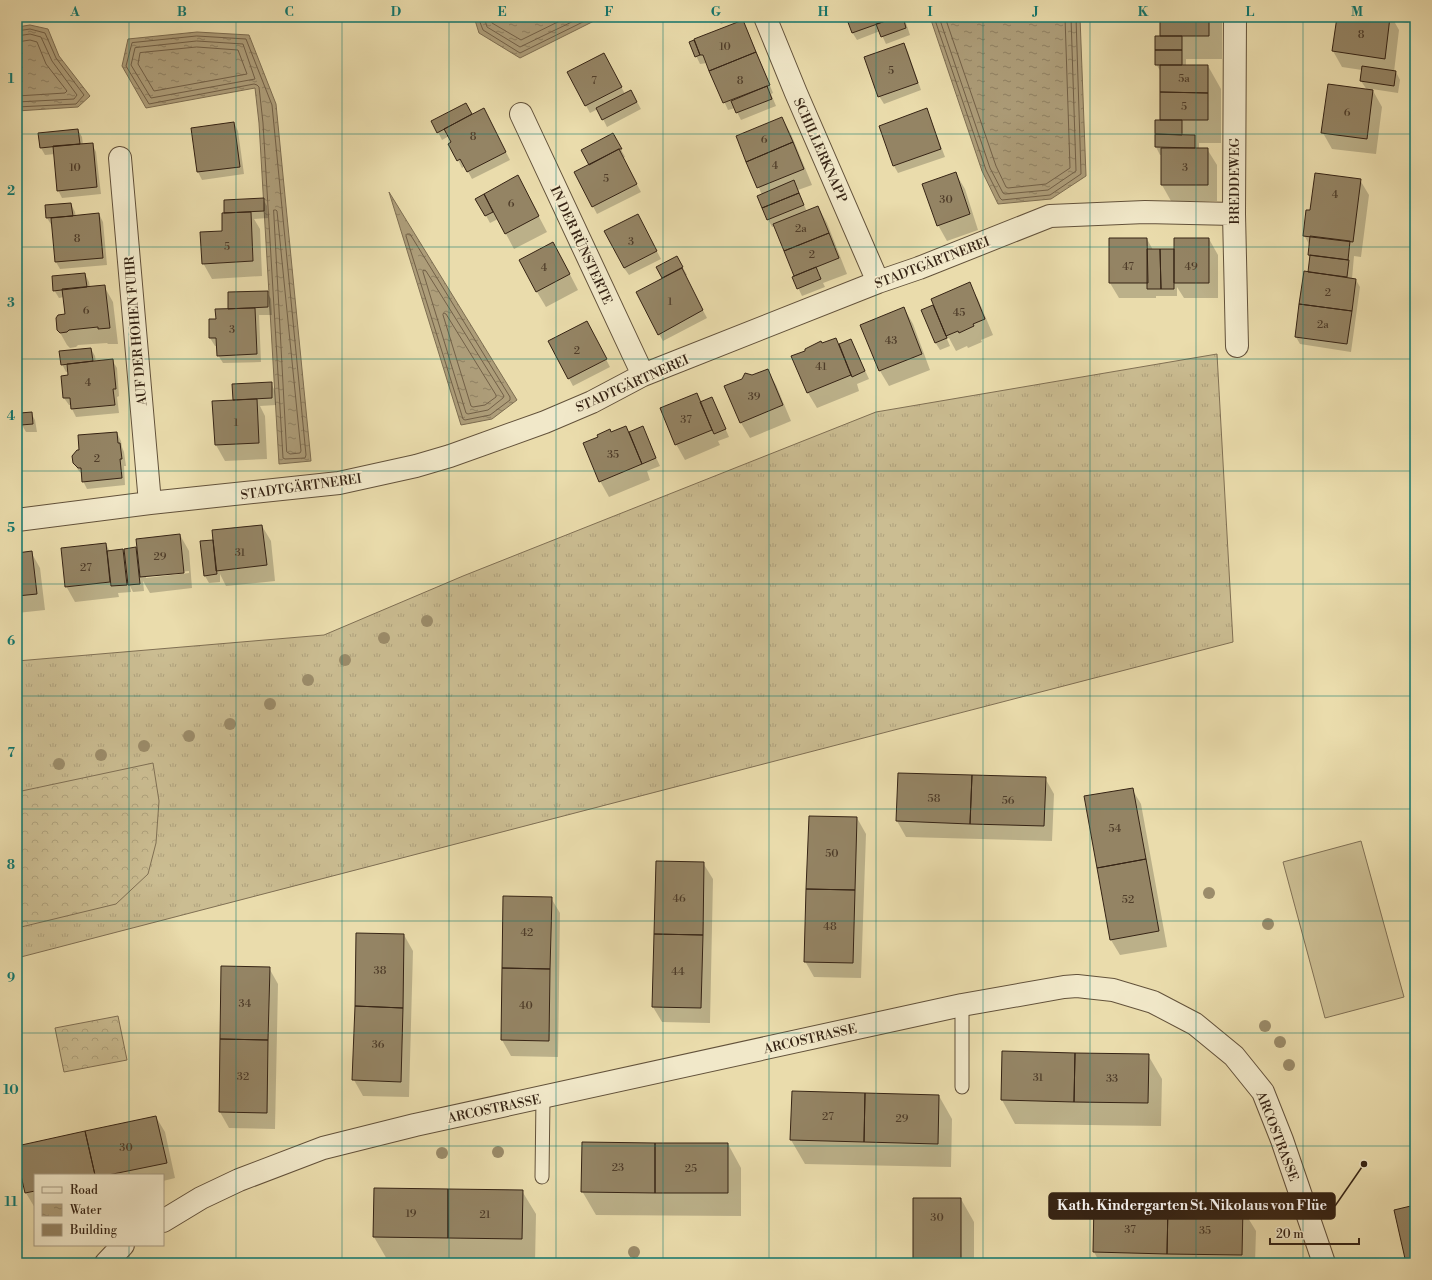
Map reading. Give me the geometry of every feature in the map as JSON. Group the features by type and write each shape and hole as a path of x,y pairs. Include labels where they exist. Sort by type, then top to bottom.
{"street":[{"name":"SCHILLERKNAPP","path":"765,17 796,93 878,282"},
{"name":"BREDDEWEG","path":"1235,17 1234,214 1237,346"},
{"name":"IN DER RÜNSTERTE","path":"521,114 643,375"},
{"name":"AUF DER HOHEN FUHR","path":"120,158 150,504"},
{"name":"STADTGÄRTNEREI","path":"17,520 339,483 416,466 450,456 546,422 592,402 643,375 1050,216 1145,212 1234,214"},
{"name":"ARCOSTRASSE","path":"164,1220 201,1198 239,1180 323,1148 415,1125 962,1005 1077,986 1113,990 1153,1002 1196,1024 1234,1056 1263,1092 1324,1263"},
{"path":"106,1263 122,1246"}],"lane":[{"path":"962,1005 962,1087"},
{"path":"542,1177 543,1097"}],"green space":[{"path":"1217,354 1233,642 17,958 17,661 324,635 463,576 876,412"},
{"path":"153,763 159,801 156,843 148,874 116,904 17,928 17,792"},
{"path":"1361,841 1404,997 1325,1018 1283,862"},
{"path":"118,1016 127,1060 64,1072 55,1028"}],"water":[{"path":"474,17 602,17 520,58 479,33"},
{"path":"930,17 1080,17 1086,176 1051,199 998,204 982,171"},
{"path":"30,25 48,29 59,56 90,96 78,107 17,111 17,27"},
{"path":"197,32 249,35 276,104 311,461 279,464 259,123 255,88 146,108 122,66 128,39"},
{"path":"389,192 517,400 492,419 461,425"}],"building":[{"path":"846,17 897,17 852,33"},
{"path":"897,17 903,17 906,28 881,37 876,24"},
{"path":"1160,17 1209,17 1209,36 1160,36"},
{"path":"1337,17 1390,17 1385,59 1332,51"},
{"path":"743,20 756,52 709,71 703,55 700,55 694,39"},
{"path":"1155,36 1182,36 1182,50 1155,50"},
{"path":"694,40 700,55 695,57 689,42"},
{"path":"904,43 918,83 878,97 864,57"},
{"path":"1155,50 1182,50 1182,65 1155,65"},
{"path":"756,52 770,85 723,103 709,71"},
{"path":"604,53 622,87 585,106 567,72"},
{"path":"1160,65 1208,65 1208,93 1160,92"},
{"path":"1362,66 1396,71 1394,86 1360,81"},
{"path":"1328,84 1373,90 1367,139 1321,133"},
{"path":"767,86 772,99 736,113 731,101"},
{"path":"631,90 637,102 602,120 596,108"},
{"path":"1160,92 1208,93 1208,120 1160,120"},
{"path":"466,103 472,114 437,133 431,121"},
{"path":"484,108 506,152 467,172 460,159 457,161 448,144 451,142 444,129"},
{"path":"927,108 941,149 893,166 879,126"},
{"path":"782,117 793,142 746,162 736,136"},
{"path":"1155,120 1182,120 1182,135 1155,134"},
{"path":"234,122 240,167 197,172 191,128"},
{"path":"78,129 80,144 40,148 38,133"},
{"path":"613,133 622,149 619,149 589,165 581,150"},
{"path":"1155,134 1195,135 1195,148 1155,147"},
{"path":"793,142 804,169 757,188 746,162"},
{"path":"93,143 97,187 57,191 53,146"},
{"path":"1161,148 1208,148 1208,185 1161,185"},
{"path":"619,149 637,184 592,207 574,172"},
{"path":"956,172 970,214 937,226 922,184"},
{"path":"1315,173 1361,179 1353,242 1303,236 1306,210 1310,210"},
{"path":"518,175 539,216 505,234 484,194"},
{"path":"794,180 799,193 762,208 757,196"},
{"path":"799,193 804,205 767,220 762,208"},
{"path":"484,194 493,212 485,216 475,199"},
{"path":"264,198 264,211 224,213 224,200"},
{"path":"71,203 73,216 46,218 45,205"},
{"path":"818,206 829,233 784,251 773,224"},
{"path":"251,212 253,261 202,264 200,232 222,231 222,213"},
{"path":"99,213 103,258 55,262 51,218"},
{"path":"638,214 657,251 624,268 604,231"},
{"path":"829,233 839,258 794,276 784,251"},
{"path":"1310,236 1350,241 1348,260 1308,255"},
{"path":"1109,238 1147,238 1148,283 1109,283"},
{"path":"1174,238 1209,238 1209,283 1174,283"},
{"path":"553,242 570,274 536,292 519,260"},
{"path":"1147,249 1160,249 1161,289 1147,289"},
{"path":"1160,249 1174,249 1174,289 1161,289"},
{"path":"1310,255 1349,260 1347,277 1308,272"},
{"path":"677,256 683,267 662,278 656,267"},
{"path":"816,267 821,279 797,289 792,277"},
{"path":"682,268 703,310 658,335 636,292"},
{"path":"1304,271 1356,279 1352,311 1299,304"},
{"path":"85,273 87,287 53,291 52,276"},
{"path":"970,282 985,319 973,324 974,326 959,333 958,331 946,336 931,299"},
{"path":"105,285 110,328 98,329 98,327 69,330 67,332 60,333 57,330 56,318 58,315 65,314 62,289"},
{"path":"268,291 268,307 228,309 228,292"},
{"path":"1299,304 1352,311 1347,344 1295,337"},
{"path":"933,305 947,338 935,343 921,310"},
{"path":"904,307 922,354 879,371 860,325"},
{"path":"255,308 257,354 217,356 216,338 209,338 209,319 216,319 215,309"},
{"path":"587,321 607,359 568,379 548,341"},
{"path":"836,338 851,375 807,393 791,356 805,351 805,349 821,341 822,343"},
{"path":"851,339 865,371 852,377 839,344"},
{"path":"91,348 93,361 61,365 59,351"},
{"path":"113,359 116,389 113,389 115,405 71,409 70,398 63,398 61,376 68,375 67,364"},
{"path":"768,369 783,405 740,423 724,386 742,379 745,373 752,375"},
{"path":"272,382 272,398 233,400 232,384"},
{"path":"697,393 712,430 675,445 660,408"},
{"path":"712,397 726,429 714,434 700,402"},
{"path":"257,399 259,443 215,445 212,401"},
{"path":"32,412 33,424 21,425 20,413"},
{"path":"626,426 642,464 599,482 583,443 598,437 597,435 610,429 611,432"},
{"path":"643,426 656,458 642,464 629,432"},
{"path":"117,432 122,459 120,459 122,478 82,482 81,468 78,468 73,463 72,456 77,450 79,450 78,435"},
{"path":"262,525 267,565 216,571 212,530"},
{"path":"180,534 184,573 140,577 136,539"},
{"path":"213,540 217,574 204,576 200,541"},
{"path":"106,543 110,582 65,587 61,548"},
{"path":"136,547 140,584 128,585 124,549"},
{"path":"123,549 127,585 111,586 107,551"},
{"path":"32,551 37,594 17,596 17,553"},
{"path":"898,773 972,775 970,824 896,821"},
{"path":"972,775 1046,777 1044,826 970,824"},
{"path":"1133,788 1146,859 1097,868 1084,796"},
{"path":"809,816 857,817 855,890 806,889"},
{"path":"1146,859 1159,931 1110,940 1097,868"},
{"path":"656,861 704,862 703,935 654,934"},
{"path":"806,889 855,890 853,963 804,962"},
{"path":"503,896 552,897 550,969 502,968"},
{"path":"356,933 404,934 403,1008 355,1006"},
{"path":"654,934 703,935 701,1008 652,1007"},
{"path":"221,966 270,967 268,1040 220,1039"},
{"path":"502,968 550,969 549,1041 501,1040"},
{"path":"355,1006 403,1008 401,1082 352,1080"},
{"path":"220,1039 268,1040 267,1113 219,1112"},
{"path":"1002,1051 1075,1053 1074,1102 1001,1100"},
{"path":"1075,1053 1149,1054 1148,1103 1074,1102"},
{"path":"792,1091 865,1093 864,1142 790,1140"},
{"path":"865,1093 939,1095 938,1144 864,1142"},
{"path":"156,1116 167,1163 113,1174 95,1174 85,1131"},
{"path":"85,1131 95,1174 34,1174 34,1191 25,1193 17,1158 17,1146"},
{"path":"582,1142 655,1143 655,1193 581,1192"},
{"path":"655,1143 728,1143 728,1193 655,1193"},
{"path":"374,1188 448,1189 448,1238 373,1237"},
{"path":"448,1189 523,1190 522,1239 448,1238"},
{"path":"913,1198 961,1198 961,1263 913,1263"},
{"path":"1094,1203 1168,1205 1167,1254 1093,1252"},
{"path":"1168,1205 1243,1207 1242,1255 1167,1254"},
{"path":"1415,1205 1415,1262 1406,1263 1394,1210"}],"place":[{"name":"Kath. Kindergarten St. Nikolaus von Flüe","path":"1364,1164"}]}
